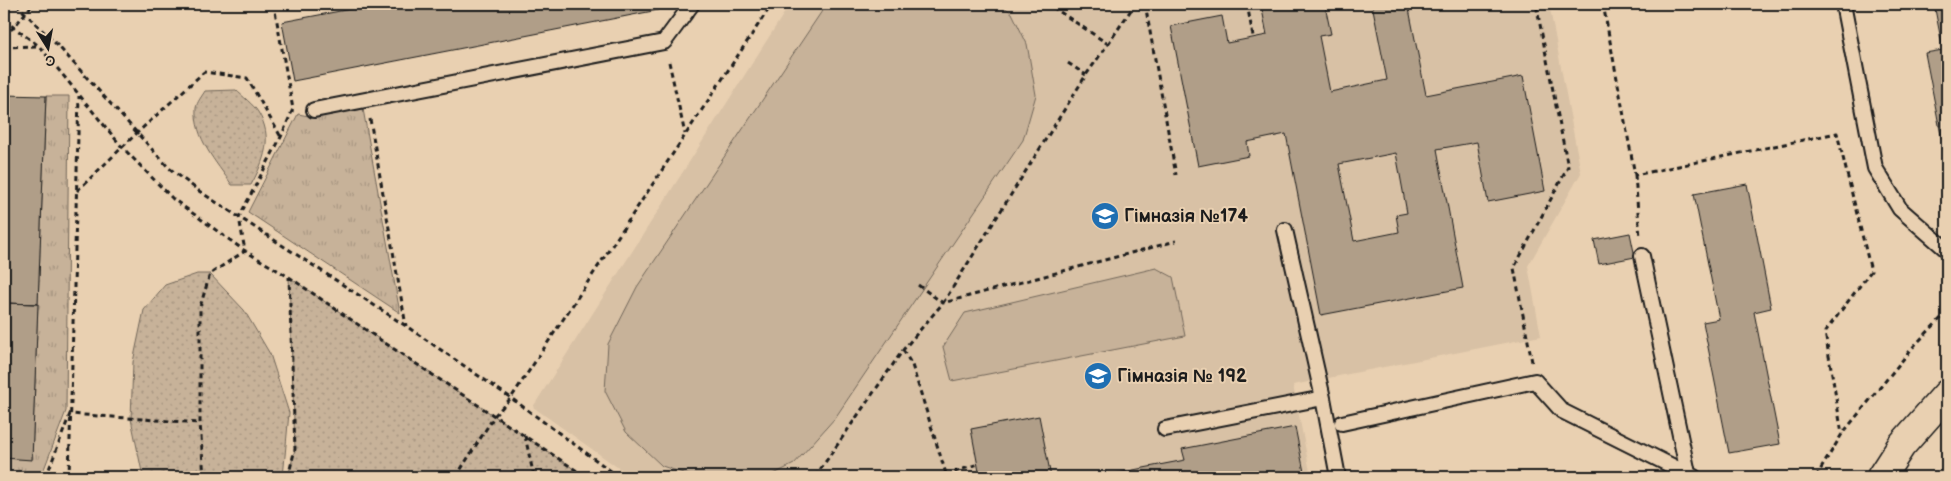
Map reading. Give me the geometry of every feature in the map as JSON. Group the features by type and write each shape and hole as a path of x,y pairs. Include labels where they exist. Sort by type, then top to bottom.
{"street":[{"path":"1880,477 1901,446 1947,394"}],"lane":[{"path":"314,110 664,42 692,4"},
{"path":"1843,4 1875,168 1900,210 1947,250"},
{"path":"1285,230 1323,398 1338,477"},
{"path":"1642,256 1691,475"},
{"path":"1342,423 1535,381 1562,411 1691,475"},
{"path":"1165,429 1323,398"}],"path":[{"path":"16,4 26,12 169,168 199,191 406,326 511,398 619,477"},
{"path":"4,36 33,4"},
{"path":"456,477 495,415 511,398 772,4"},
{"path":"1048,4 1108,44"},
{"path":"815,477 903,350 943,303 1086,75 1135,4"},
{"path":"1146,4 1176,175"},
{"path":"1247,4 1253,36"},
{"path":"1514,268 1568,167 1536,4"},
{"path":"1603,4 1635,175 1642,256"},
{"path":"245,251 239,217 281,137 293,109 275,11"},
{"path":"4,20 38,46 122,147 173,199 245,251 289,277 382,342 586,477"},
{"path":"664,42 685,135"},
{"path":"4,47 38,46"},
{"path":"1068,63 1086,75"},
{"path":"76,192 204,72 247,78 281,137"},
{"path":"69,477 79,94"},
{"path":"366,101 406,326"},
{"path":"1635,175 1838,133 1871,270 1825,332 1842,434"},
{"path":"943,303 1176,241"},
{"path":"204,477 200,423 200,307 210,274 245,251"},
{"path":"288,477 295,450 289,277"},
{"path":"918,285 943,303"},
{"path":"1816,477 1842,434 1914,346 1947,312"},
{"path":"903,350 912,365 947,476 978,464"},
{"path":"70,414 200,423"},
{"path":"46,477 70,414"},
{"path":"525,436 534,477"},
{"path":"1943,477 1947,472"},
{"path":"1542,477 1691,475"}],"shaded area":[{"name":"Гімназія №174","path":"790,4 1549,4 1581,173 1528,266 1541,336 1293,385 1311,477 631,477 533,407"}],"green space":[{"path":"829,4 1000,4 1012,13 1027,44 1036,95 1023,140 835,418 794,464 768,477 695,477 662,466 626,432 605,391 608,344 637,287 824,8"},
{"path":"236,90 256,109 263,121 265,131 266,140 263,158 251,185 232,185 207,149 196,119 198,101 205,91"},
{"path":"46,96 69,96 66,411 41,477 4,477 4,458 32,459"},
{"path":"363,109 400,313 248,212 298,114 314,117"},
{"path":"1156,268 1173,277 1185,336 952,381 943,347 965,313"},
{"path":"197,274 210,274 244,310 270,354 289,413 283,477 143,477 131,419 133,362 144,310 165,285"},
{"path":"289,277 586,477 288,477 295,449"}],"building":[{"path":"377,4 657,4 658,10 293,81 282,22"},
{"path":"1261,4 1334,4 1325,6 1331,34 1319,36 1330,92 1387,80 1372,4 1408,4 1426,95 1523,76 1545,191 1488,202 1477,142 1437,149 1463,288 1321,315 1286,134 1247,142 1249,156 1198,166 1171,26 1222,16 1227,43 1267,35","holes":["1396,153 1407,213 1396,215 1399,232 1354,241 1339,164"]},
{"path":"1934,4 1947,4 1947,166 1925,53 1943,50"},
{"path":"4,95 46,96 38,304 4,303"},
{"path":"1747,184 1771,308 1754,312 1780,444 1729,453 1703,322 1719,319 1694,194"},
{"path":"1630,233 1635,257 1599,264 1594,240"},
{"path":"4,303 38,304 32,460 4,458"},
{"path":"1039,416 1051,477 980,477 971,429"},
{"path":"1295,427 1305,477 1097,477 1185,460 1182,449"}],"place":[{"name":"Гімназія №174","path":"1105,216"},
{"name":"Гімназія № 192","path":"1098,376"}]}
